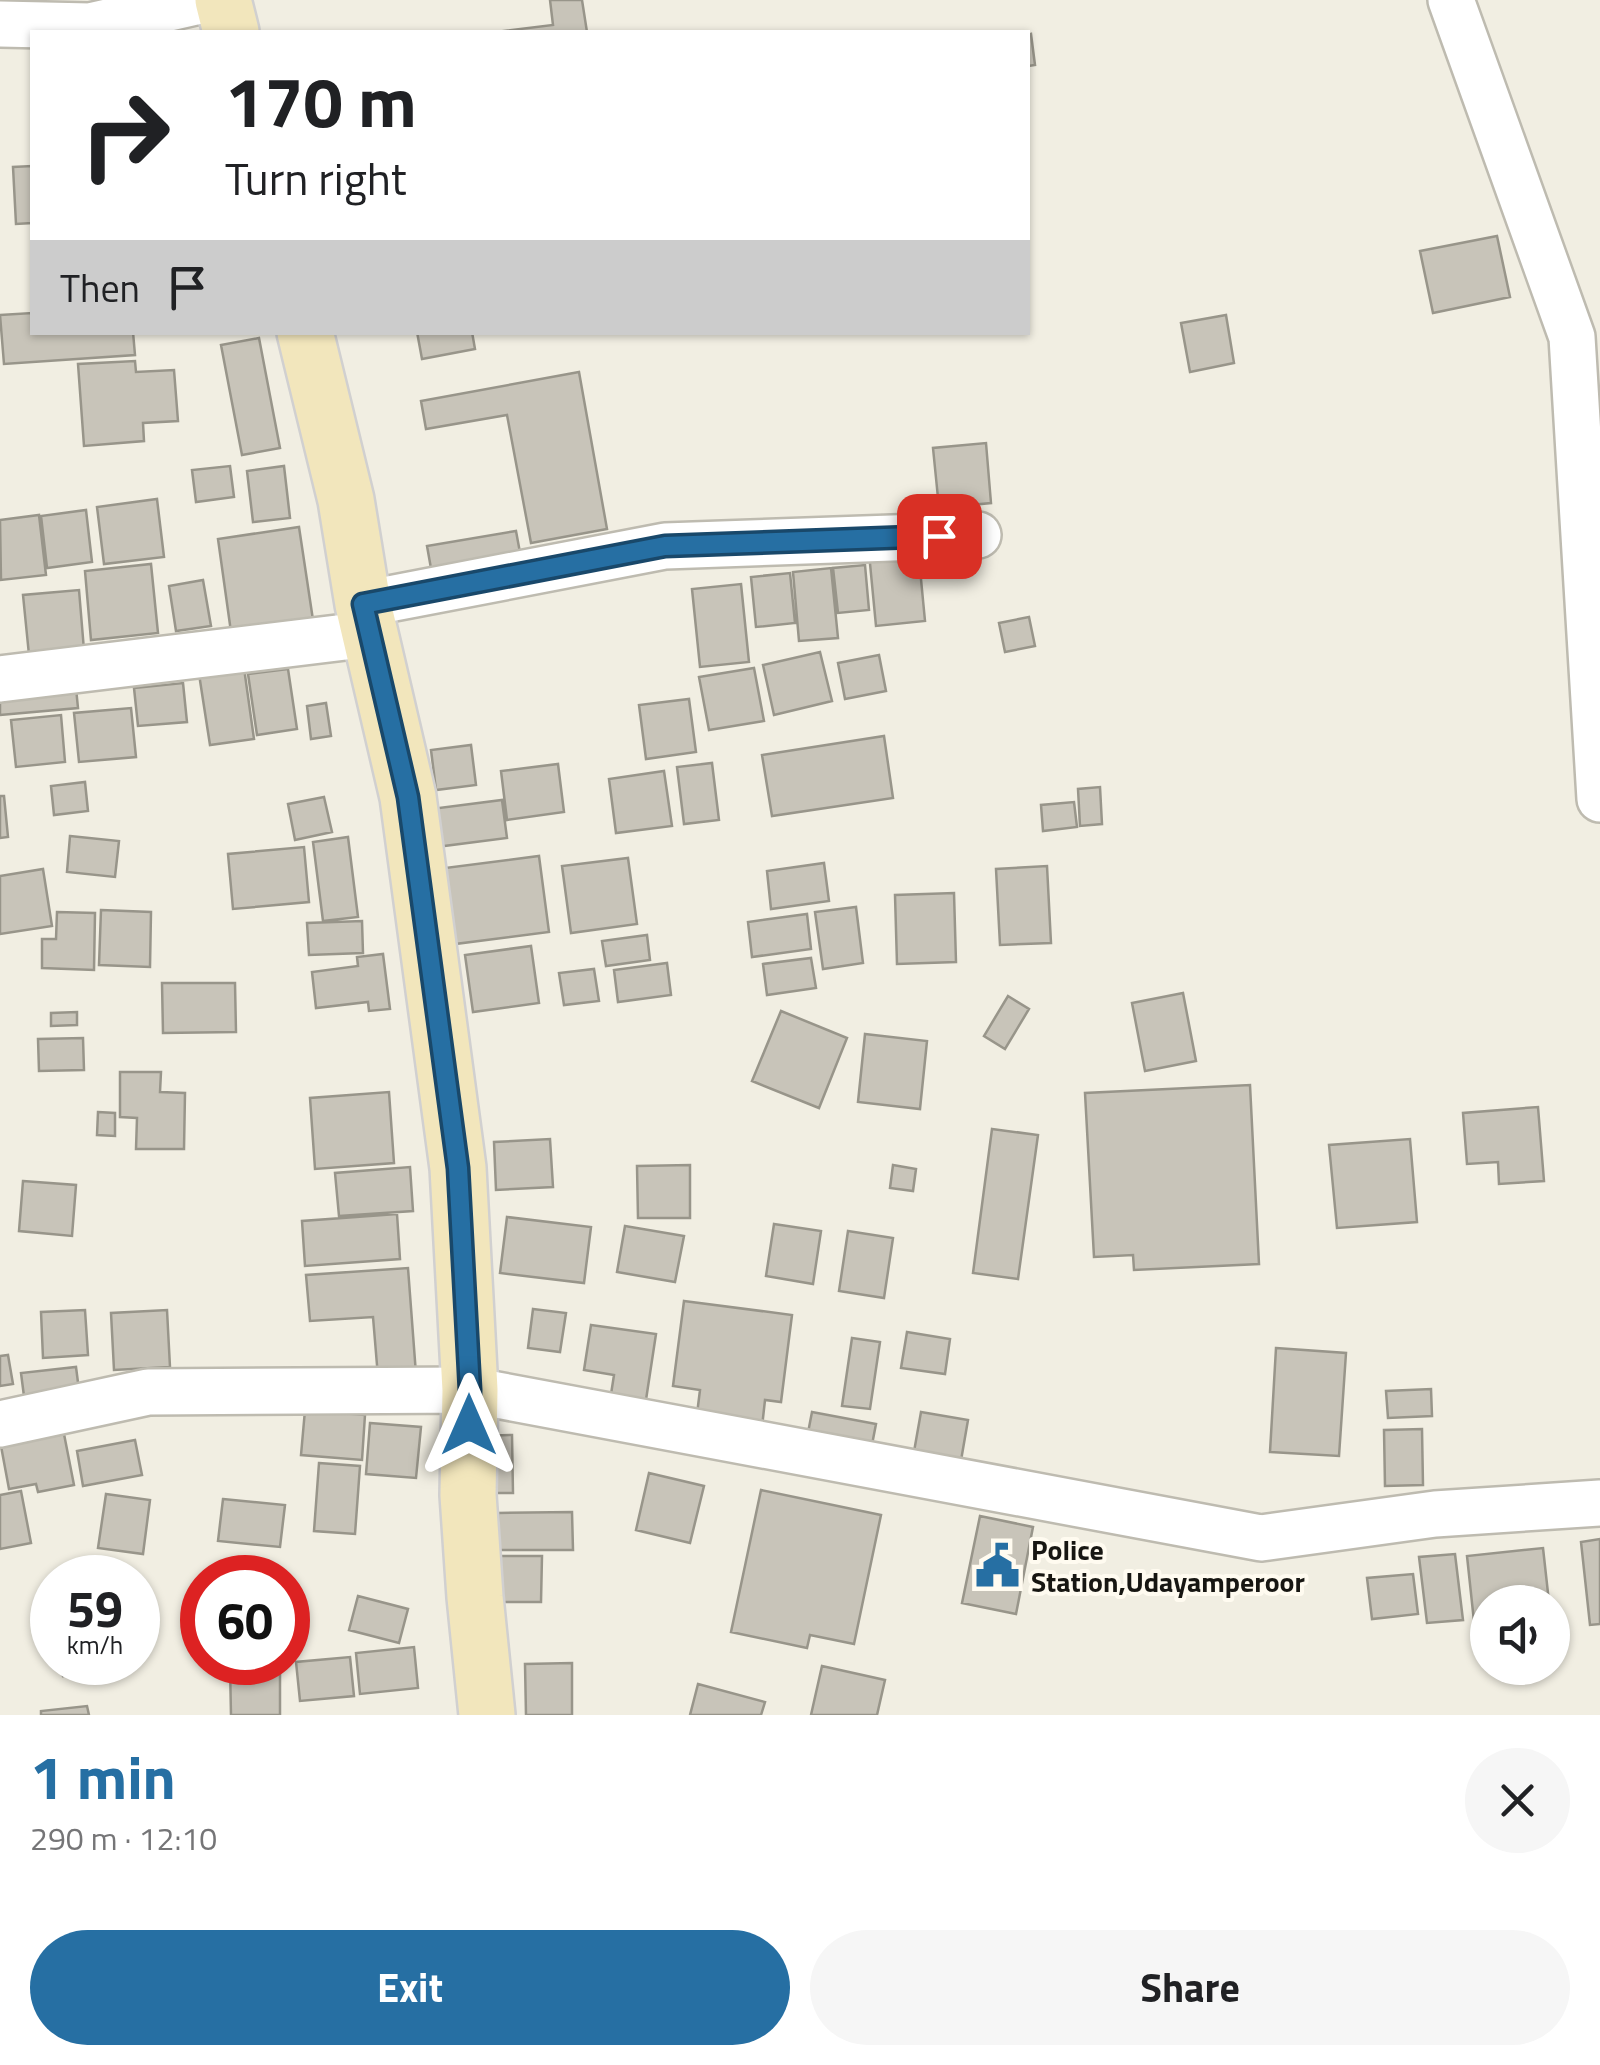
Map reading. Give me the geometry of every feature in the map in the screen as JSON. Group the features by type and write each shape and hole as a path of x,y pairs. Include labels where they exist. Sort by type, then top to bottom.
{"main road":[{"path":"223,0 230,30"},
{"path":"306,335 346,500 366,619 408,797 458,1168 470,1390 468,1495 488,1715"}],"street":[{"path":"0,24 90,26 204,0"},
{"path":"1451,0 1572,337 1600,800"},
{"path":"0,679 366,619 665,546 978,534"},
{"path":"0,1424 148,1392 470,1390 1260,1538 1435,1514 1600,1502"}],"building":[{"path":"550,0 582,0 587,30 512,30 553,25"},
{"path":"1030,34 1035,65 1030,66"},
{"path":"30,166 30,223 16,224 13,167"},
{"path":"1497,236 1510,297 1433,313 1420,251"},
{"path":"30,313 30,335 133,335 135,355 4,364 0,315"},
{"path":"1226,315 1234,363 1190,372 1181,323"},
{"path":"418,335 473,335 475,349 422,359"},
{"path":"259,338 280,448 242,455 221,345"},
{"path":"135,361 136,372 174,370 178,421 143,423 144,441 84,446 78,364"},
{"path":"579,372 607,529 531,543 507,415 426,429 421,401"},
{"path":"986,443 991,503 939,508 933,448"},
{"path":"230,466 234,497 196,502 192,470"},
{"path":"284,466 290,518 253,522 247,471"},
{"path":"157,499 164,557 104,564 97,507"},
{"path":"86,510 92,562 47,568 41,516"},
{"path":"39,515 46,575 1,580 0,520"},
{"path":"299,527 313,620 231,632 218,539"},
{"path":"516,531 521,558 432,574 427,546"},
{"path":"918,548 925,621 876,626 869,553"},
{"path":"151,564 158,633 91,640 85,571"},
{"path":"865,565 869,610 838,613 833,568"},
{"path":"831,568 838,638 799,641 793,572"},
{"path":"790,573 795,623 756,627 751,577"},
{"path":"203,580 211,626 176,631 169,586"},
{"path":"741,584 749,662 700,667 692,589"},
{"path":"79,590 84,650 29,655 23,595"},
{"path":"1029,617 1035,646 1005,652 999,623"},
{"path":"820,652 832,701 774,715 763,665"},
{"path":"879,655 886,691 845,699 838,663"},
{"path":"244,668 254,739 210,745 199,674"},
{"path":"754,668 764,721 709,730 699,677"},
{"path":"288,669 297,729 257,735 248,674"},
{"path":"75,678 78,708 0,715 0,685"},
{"path":"183,683 187,722 138,726 134,688"},
{"path":"689,699 696,752 646,759 639,705"},
{"path":"326,703 331,736 311,739 307,706"},
{"path":"131,708 136,757 79,762 74,713"},
{"path":"61,715 65,762 16,767 11,720"},
{"path":"884,736 893,798 772,816 762,755"},
{"path":"471,745 476,785 436,790 431,750"},
{"path":"712,763 719,820 684,824 677,767"},
{"path":"558,764 564,812 507,820 501,771"},
{"path":"664,771 672,826 616,833 609,779"},
{"path":"85,782 88,811 54,815 51,786"},
{"path":"1100,787 1102,824 1080,826 1078,789"},
{"path":"0,796 4,796 8,837 0,838"},
{"path":"324,797 332,832 295,840 288,804"},
{"path":"502,800 507,838 436,847 431,809"},
{"path":"1074,802 1077,827 1043,831 1041,805"},
{"path":"70,836 119,841 115,877 67,872"},
{"path":"348,837 358,917 323,921 313,842"},
{"path":"304,847 309,902 233,909 228,854"},
{"path":"539,856 549,932 455,944 445,868"},
{"path":"628,858 637,924 571,933 562,866"},
{"path":"824,863 829,901 771,909 767,871"},
{"path":"1047,866 1051,943 1000,945 996,869"},
{"path":"43,869 52,926 0,934 0,876"},
{"path":"954,893 956,962 897,964 895,895"},
{"path":"856,907 863,963 823,969 815,912"},
{"path":"101,910 151,912 150,967 99,965"},
{"path":"57,912 95,913 94,970 42,968 42,939 56,939"},
{"path":"807,914 811,949 752,957 748,922"},
{"path":"362,921 363,953 309,955 307,923"},
{"path":"647,935 650,960 606,966 602,941"},
{"path":"531,946 539,1003 473,1012 465,955"},
{"path":"383,954 390,1009 369,1011 368,1002 316,1008 312,972 358,966 357,957"},
{"path":"811,958 816,988 767,995 763,964"},
{"path":"667,963 671,995 618,1002 614,970"},
{"path":"594,969 599,1001 564,1005 559,973"},
{"path":"162,983 235,983 236,1032 163,1033"},
{"path":"1183,993 1196,1061 1145,1071 1132,1003"},
{"path":"1008,996 1029,1009 1005,1049 984,1036"},
{"path":"781,1011 847,1038 819,1108 752,1081"},
{"path":"77,1012 77,1025 51,1026 51,1013"},
{"path":"865,1034 927,1041 920,1109 858,1102"},
{"path":"83,1038 84,1070 39,1071 38,1039"},
{"path":"120,1072 161,1072 160,1092 185,1093 184,1149 136,1149 137,1118 120,1117"},
{"path":"1250,1085 1259,1264 1134,1270 1133,1255 1094,1257 1085,1093"},
{"path":"389,1092 394,1163 315,1169 310,1098"},
{"path":"1538,1107 1544,1181 1499,1184 1498,1162 1467,1164 1463,1113"},
{"path":"98,1112 115,1113 115,1136 97,1135"},
{"path":"992,1129 1038,1135 1018,1279 973,1273"},
{"path":"550,1139 553,1187 496,1190 494,1142"},
{"path":"1410,1139 1417,1222 1337,1228 1329,1145"},
{"path":"690,1165 690,1218 638,1218 637,1166"},
{"path":"893,1165 916,1169 913,1191 890,1188"},
{"path":"410,1167 413,1211 339,1216 335,1173"},
{"path":"23,1181 76,1185 72,1236 19,1231"},
{"path":"397,1214 400,1259 305,1266 302,1221"},
{"path":"507,1217 591,1227 584,1283 500,1273"},
{"path":"774,1224 821,1231 813,1284 766,1276"},
{"path":"625,1226 684,1236 675,1282 617,1272"},
{"path":"848,1231 893,1238 884,1298 839,1291"},
{"path":"408,1268 416,1374 378,1377 373,1317 310,1321 306,1275"},
{"path":"684,1301 792,1315 781,1402 765,1400 762,1427 695,1430 700,1390 673,1386"},
{"path":"533,1309 566,1313 560,1352 528,1348"},
{"path":"85,1310 88,1355 43,1358 41,1312"},
{"path":"167,1310 170,1367 114,1370 111,1313"},
{"path":"591,1325 656,1334 644,1413 609,1407 614,1375 584,1370"},
{"path":"907,1332 950,1339 945,1374 901,1368"},
{"path":"852,1338 880,1342 870,1409 842,1406"},
{"path":"1276,1348 1346,1353 1339,1456 1270,1452"},
{"path":"8,1355 13,1384 0,1386 0,1356"},
{"path":"76,1367 80,1398 25,1404 21,1373"},
{"path":"1431,1389 1432,1416 1388,1418 1386,1391"},
{"path":"305,1410 365,1415 362,1460 301,1455"},
{"path":"812,1412 876,1424 870,1455 806,1443"},
{"path":"921,1412 968,1420 959,1472 912,1463"},
{"path":"370,1423 421,1427 416,1478 366,1474"},
{"path":"1422,1429 1423,1485 1385,1486 1384,1430"},
{"path":"64,1434 74,1485 38,1492 36,1484 9,1489 1,1446"},
{"path":"512,1435 513,1493 480,1493 479,1436"},
{"path":"135,1440 142,1475 83,1486 77,1451"},
{"path":"319,1463 360,1466 355,1534 314,1531"},
{"path":"649,1473 704,1486 690,1543 636,1530"},
{"path":"761,1490 881,1515 854,1644 810,1635 807,1648 731,1632"},
{"path":"21,1491 31,1543 0,1549 0,1495"},
{"path":"106,1494 150,1500 143,1554 98,1548"},
{"path":"223,1499 285,1505 280,1547 218,1541"},
{"path":"572,1512 573,1550 498,1550 498,1513"},
{"name":"Police Station,Udayamperoor","path":"980,1516 1033,1527 1016,1614 962,1603"},
{"path":"1600,1539 1600,1624 1590,1625 1581,1542"},
{"path":"1543,1548 1547,1585 1470,1585 1467,1556"},
{"path":"1455,1554 1463,1620 1427,1623 1419,1557"},
{"path":"491,1556 542,1556 541,1602 491,1602"},
{"path":"1413,1574 1418,1614 1372,1619 1367,1578"},
{"path":"358,1596 408,1609 399,1643 349,1630"},
{"path":"414,1647 418,1688 360,1694 356,1653"},
{"path":"350,1657 354,1696 300,1701 298,1685 310,1685 310,1661"},
{"path":"572,1663 572,1715 526,1715 525,1664"},
{"path":"822,1666 885,1680 877,1715 811,1715"},
{"path":"698,1684 765,1702 761,1715 690,1715"},
{"path":"230,1685 280,1685 280,1715 231,1715"},
{"path":"87,1706 89,1715 41,1715 41,1711"}],"place":[{"name":"Police Station,Udayamperoor","path":"998,1565"}],"route":[{"path":"469,1425 458,1168 408,797 363,604 665,546 939,536"}]}
